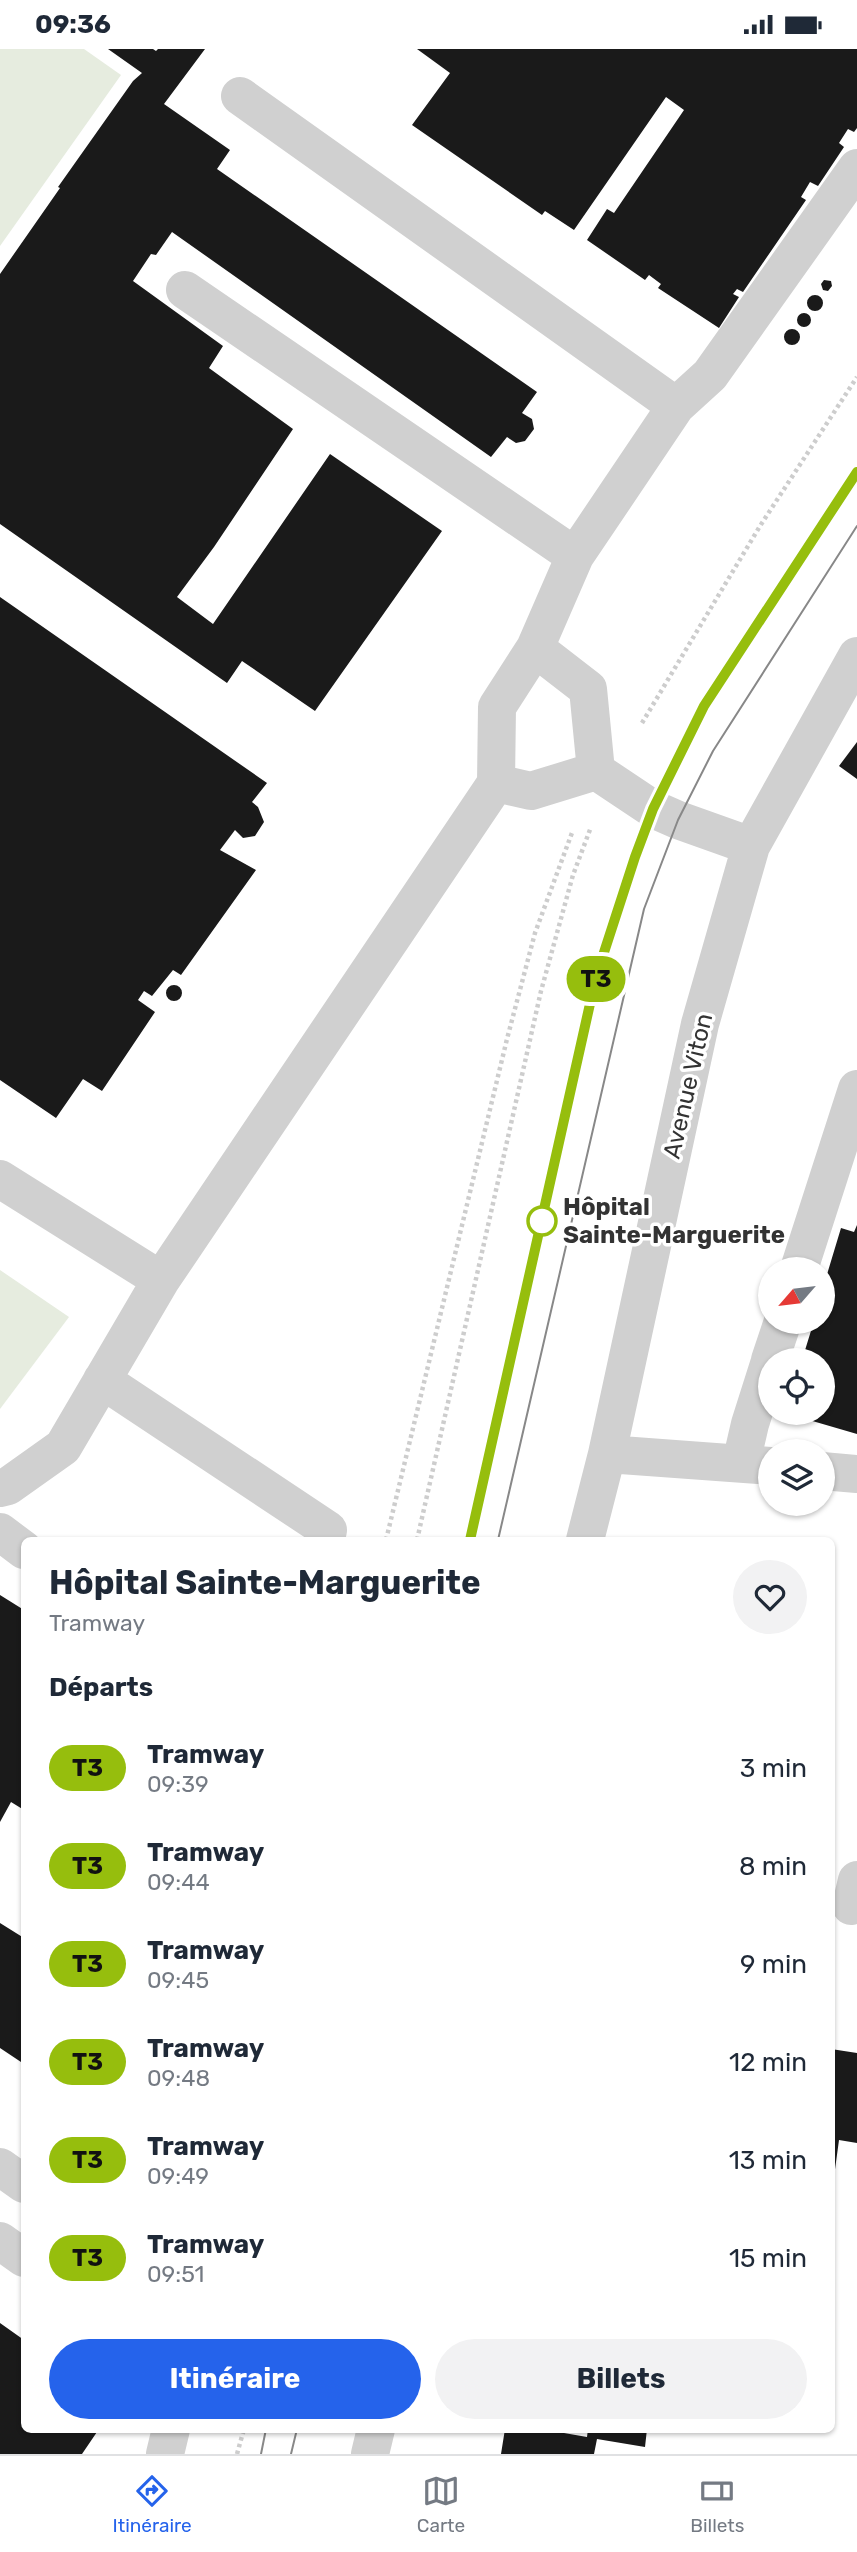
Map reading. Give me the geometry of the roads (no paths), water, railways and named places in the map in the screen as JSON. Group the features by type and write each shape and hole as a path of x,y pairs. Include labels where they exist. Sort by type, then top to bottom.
{"street":[{"path":"240,96 676,406"},
{"path":"0,1488 8,1486 62,1447 161,1280 496,783 497,707 535,648 575,557 676,406 710,375 857,168"},
{"path":"185,290 575,557"},
{"path":"535,648 588,689 602,775"},
{"name":"Avenue Viton","path":"586,1537 607,1454 700,1024 751,846 857,656"},
{"path":"496,783 531,791 602,775 665,814 751,846"},
{"path":"803,1257 857,1089"},
{"path":"0,1179 161,1280"},
{"path":"102,1380 328,1530 327,1537"},
{"path":"607,1454 755,1464 750,1424 758,1398"},
{"path":"835,1472 857,1474"},
{"path":"0,1532 21,1549"},
{"path":"0,2167 21,2182"},
{"path":"0,2241 21,2256"},
{"path":"165,2454 170,2433"},
{"path":"370,2454 375,2433"}],"tram line":[{"path":"471,1537 596,977 635,857 653,809 704,706 857,472"},
{"name":"T3","path":"471,1537 596,977 635,857 653,809 704,706 857,472"},
{"path":"499,1537 644,909 678,820 713,751 857,526"},
{"path":"261,2454 265,2433"},
{"path":"291,2454 296,2433"}],"place":[{"name":"Hôpital Sainte-Marguerite","path":"542,1221"}]}
